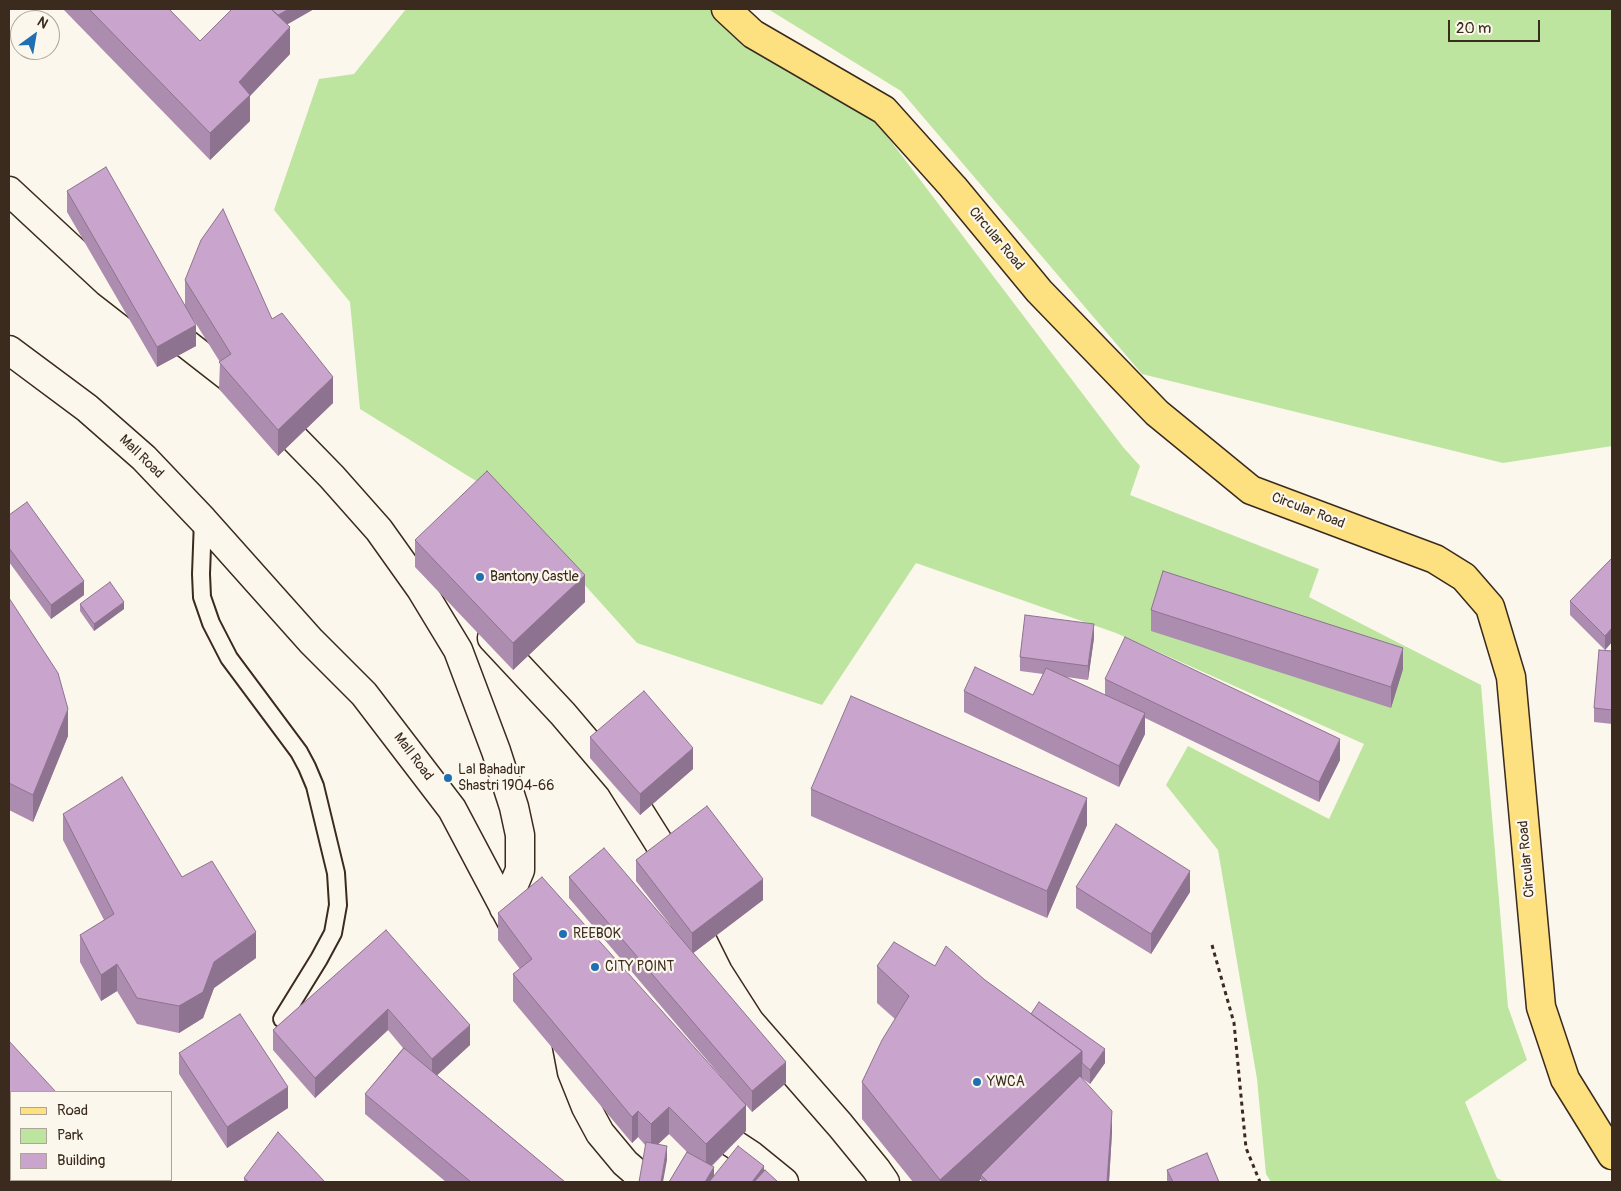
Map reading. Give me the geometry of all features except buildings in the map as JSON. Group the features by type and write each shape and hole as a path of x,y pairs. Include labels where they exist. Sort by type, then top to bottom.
{"main road":[{"name":"Circular Road","path":"726,9 753,34 884,110 953,187 1039,291 1157,413 1250,490 1435,559 1464,577 1490,607 1510,677 1541,1007 1565,1079 1612,1155"}],"street":[{"path":"9,191 107,282 252,396 332,477 379,530 421,589 458,650 499,760 514,807 520,835 520,870 504,908"},
{"name":"Mall Road","path":"9,350 87,408 137,452 203,520 311,641 364,694 452,809 534,961"},
{"path":"379,530 436,577 456,599"},
{"path":"477,621 620,781 659,843 718,972 750,1022 840,1124 885,1182"},
{"path":"593,1039 563,1012 565,1044 572,1072 586,1107 600,1133 612,1148 625,1163 647,1182"},
{"path":"678,1107 752,1156 784,1182"}],"lane":[{"path":"203,520 202,596 211,623 229,658 307,767 315,786 336,873 338,905 333,933 320,959 282,1019"}],"path":[{"path":"1212,945 1234,1023 1246,1148 1260,1182"}],"green space":[{"path":"406,9 713,9 716,18 874,119 1123,447 1140,466 1130,495 1319,569 1309,597 1481,685 1508,1007 1527,1060 1465,1102 1497,1178 1504,1182 1271,1182 1266,1174 1257,1079 1218,850 1166,785 1188,746 1329,819 1364,744 1116,633 916,563 822,705 637,643 510,502 360,409 350,302 274,210 319,79 354,74"},
{"path":"768,9 1612,9 1612,446 1503,463 1142,374 901,91"}],"place":[{"name":"Bantony Castle","path":"480,577"},
{"name":"Lal Bahadur Shastri 1904-66","path":"448,778"},
{"name":"REEBOK","path":"563,934"},
{"name":"CITY POINT","path":"595,967"},
{"name":"YWCA","path":"977,1082"}]}
